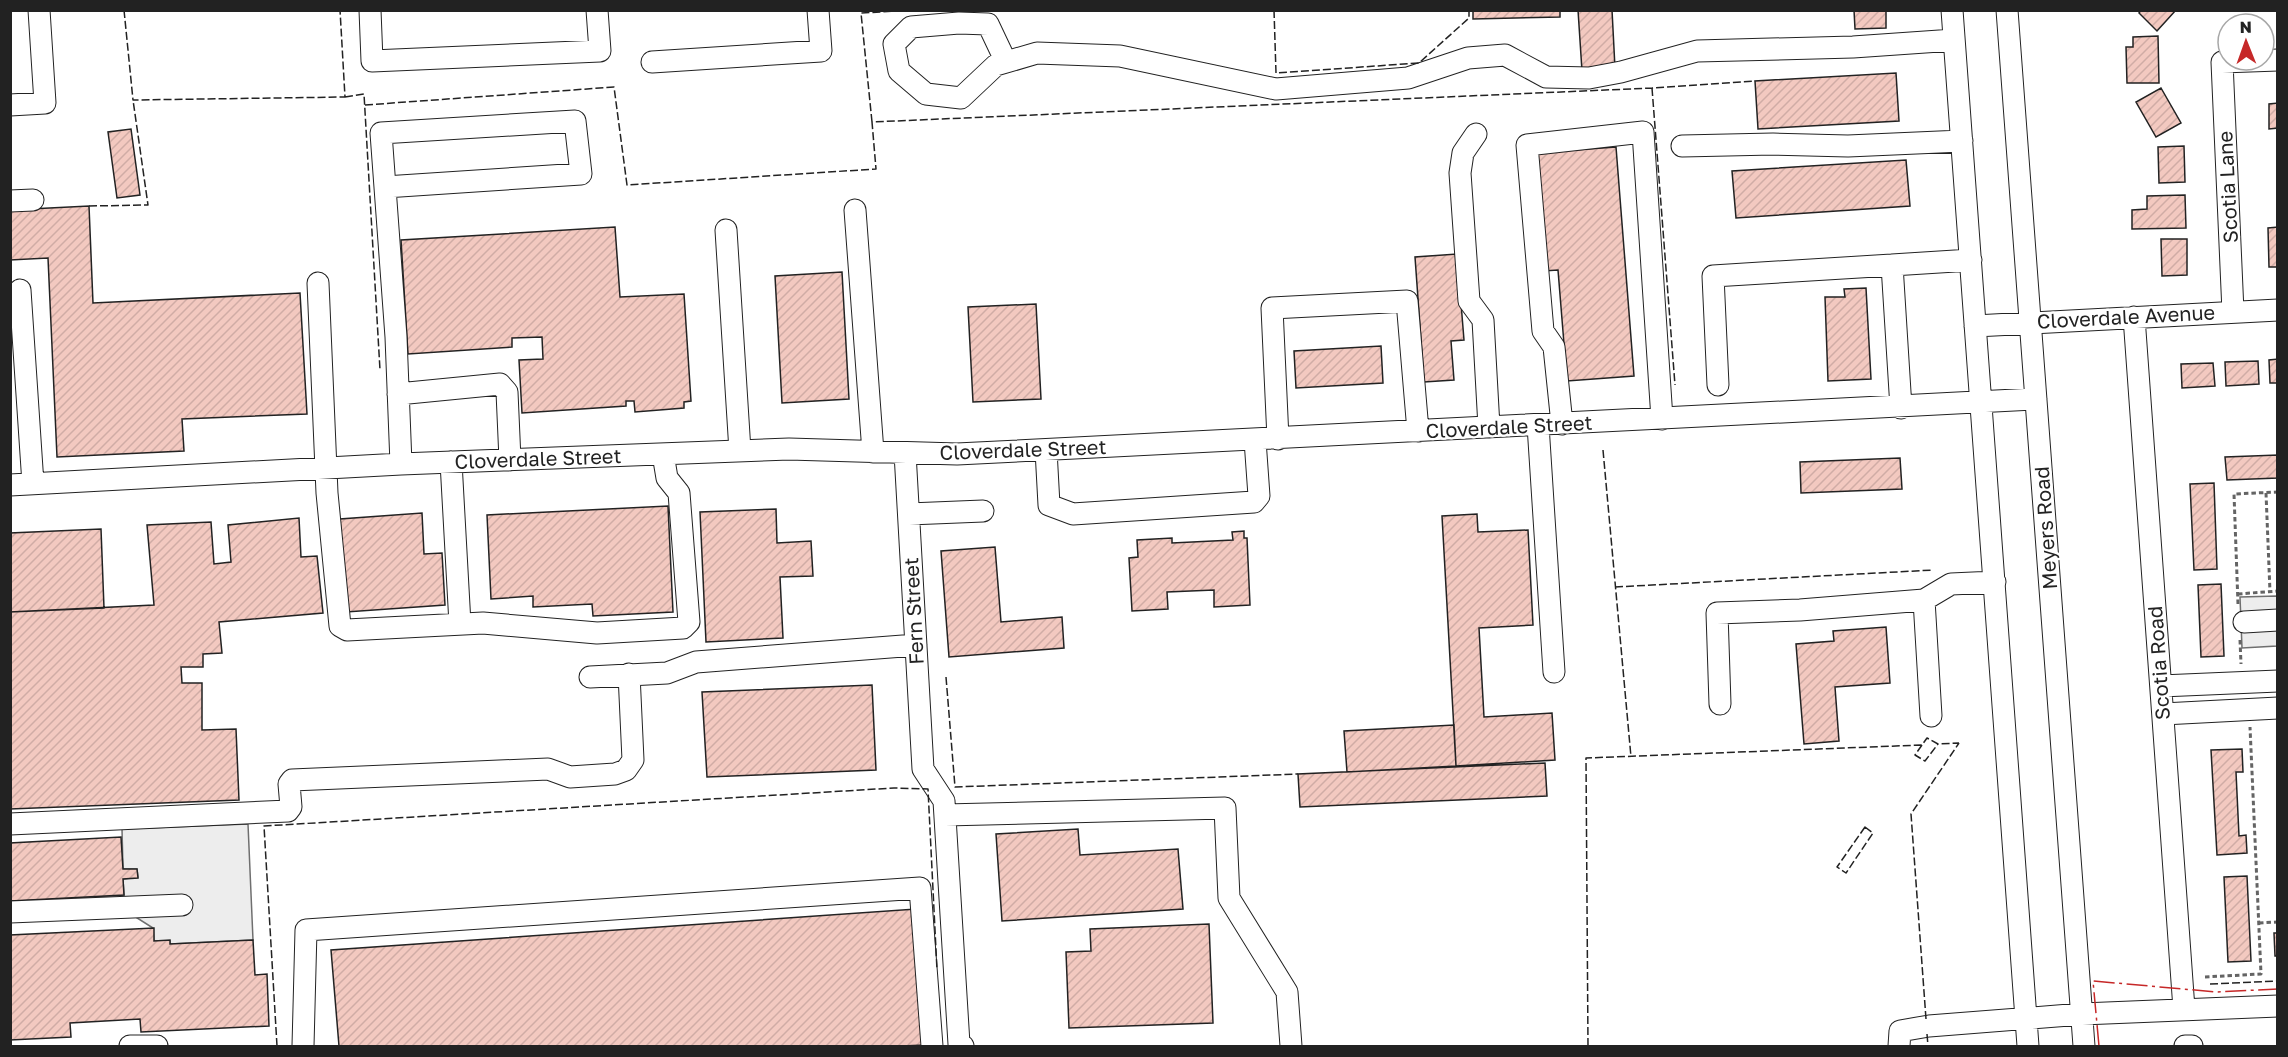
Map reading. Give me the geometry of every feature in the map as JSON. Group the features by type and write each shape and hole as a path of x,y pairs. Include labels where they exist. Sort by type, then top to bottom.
{"street":[{"path":"10,105 45,104 39,10"},
{"path":"370,10 372,61 600,51 597,10"},
{"path":"652,62 821,51 818,10"},
{"path":"1952,10 2028,1047"},
{"name":"Meyers Road","path":"2007,10 2085,1047"},
{"path":"1006,62 988,24 959,23 911,27 894,44 899,71 926,94 961,98 996,65 1037,53 1120,56 1276,89 1408,78 1468,58 1505,55 1546,77 1589,78 1621,72 1697,51 1854,47 1954,40"},
{"name":"Scotia Lane","path":"2233,312 2222,62 2277,60"},
{"path":"385,187 581,174 575,121 381,133 401,464"},
{"path":"1562,424 1554,347 1543,331 1527,145 1643,132 1662,419"},
{"path":"1476,134 1463,153 1460,173 1469,301 1484,320 1489,427"},
{"path":"1682,146 1773,144 1859,146 1962,141"},
{"path":"10,201 33,200"},
{"path":"855,210 873,452"},
{"path":"726,230 740,451"},
{"path":"1718,385 1713,276 1971,260"},
{"path":"1892,265 1901,408"},
{"path":"318,283 326,468 340,626 347,630 483,623 597,633 683,628 689,622 679,493 667,477 663,454"},
{"path":"20,290 33,484"},
{"path":"1278,439 1272,308 1407,301 1418,431"},
{"name":"Cloverdale Avenue","path":"1976,326 2277,310"},
{"name":"Scotia Road","path":"2134,317 2184,1009"},
{"path":"398,394 500,384 507,392 510,460"},
{"name":"Cloverdale Street","path":"10,485 401,464 789,449 957,454 1901,408 2036,399"},
{"path":"1538,425 1554,672"},
{"path":"1046,450 1049,505 1073,514 1254,502 1259,496 1255,440"},
{"name":"Fern Street","path":"905,453 923,769 944,801 945,814"},
{"path":"451,462 460,624"},
{"path":"909,514 983,511"},
{"path":"1720,704 1717,613 1800,610 1924,600 1951,584 1995,582"},
{"path":"1924,600 1931,716"},
{"path":"2241,624 2277,620"},
{"path":"590,677 667,673 696,662 916,645"},
{"path":"10,824 288,811 291,807 289,784 292,780 548,769 570,777 615,774 626,770 633,760 629,674"},
{"path":"2161,686 2277,681"},
{"path":"2163,714 2277,708"},
{"path":"963,1047 959,1044 945,814 1226,808 1229,898 1287,992 1291,1047"},
{"path":"303,1047 306,930 920,888 932,1047"},
{"path":"10,912 182,905"},
{"path":"1899,1047 1900,1031 1929,1026 2082,1014 2277,1006"},
{"path":"130,1047 158,1047"},
{"path":"2185,1047 2192,1047"}],"path":[{"path":"2241,666 2234,494 2277,492"},
{"path":"2266,493 2270,592"},
{"path":"2238,594 2277,591"},
{"path":"2205,977 2261,974 2250,726"},
{"path":"2259,923 2277,922"}],"shaded area":[{"path":"2277,596 2277,646 2242,648 2240,597"},
{"path":"248,824 253,940 170,944 170,941 154,941 153,928 131,914 11,920 11,901 124,895 123,879 138,877 137,869 123,869 122,829"}],"building":[{"path":"1473,10 1560,10 1560,17 1473,19"},
{"path":"1578,10 1612,10 1615,68 1582,71"},
{"path":"1854,10 1886,10 1886,28 1855,29"},
{"path":"2141,10 2176,10 2157,31 2139,13"},
{"path":"2158,36 2159,83 2127,83 2126,47 2133,47 2133,37"},
{"path":"1896,73 1899,121 1758,129 1755,81"},
{"path":"2161,88 2181,123 2156,137 2136,102"},
{"path":"2278,103 2278,128 2269,129 2269,104"},
{"path":"131,129 140,195 117,198 108,132"},
{"path":"2184,146 2185,182 2159,183 2158,147"},
{"path":"1616,147 1634,376 1567,381 1558,270 1543,271 1533,153"},
{"path":"1906,160 1910,206 1736,218 1732,171"},
{"path":"2185,195 2186,228 2132,229 2132,210 2147,209 2147,196"},
{"path":"89,206 93,303 300,293 307,414 182,419 184,451 57,457 48,258 10,260 10,210"},
{"path":"615,227 620,297 684,294 691,401 684,402 684,408 635,412 634,401 626,401 626,406 522,413 519,360 543,359 542,337 512,338 512,347 408,354 401,240"},
{"path":"2278,227 2278,267 2269,267 2268,228"},
{"path":"2161,239 2187,239 2187,275 2162,276"},
{"path":"1457,254 1464,340 1451,341 1454,380 1424,382 1415,257"},
{"path":"842,272 849,399 782,403 775,276"},
{"path":"1866,288 1871,379 1828,381 1825,297 1845,297 1844,289"},
{"path":"1036,304 1041,399 973,402 968,307"},
{"path":"1381,346 1383,383 1296,388 1294,351"},
{"path":"2278,359 2278,383 2270,383 2269,360"},
{"path":"2258,361 2259,384 2226,386 2225,362"},
{"path":"2213,363 2215,386 2182,388 2181,364"},
{"path":"2278,455 2278,478 2227,480 2225,457"},
{"path":"1900,458 1902,489 1801,493 1800,462"},
{"path":"2214,483 2217,569 2194,570 2190,484"},
{"path":"668,506 673,612 593,616 592,604 533,607 533,596 491,599 487,515"},
{"path":"776,509 777,543 811,541 813,576 780,577 783,638 706,642 700,512"},
{"path":"422,513 424,554 442,553 445,605 346,612 340,519"},
{"path":"1477,514 1478,532 1528,530 1533,625 1479,628 1484,717 1552,713 1555,760 1456,766 1442,516"},
{"path":"299,518 301,557 317,556 323,613 219,622 222,653 203,654 203,667 181,667 182,683 202,683 202,730 236,729 239,800 10,809 10,612 154,605 147,525 211,522 214,564 231,562 228,525"},
{"path":"101,529 104,608 10,612 10,533"},
{"path":"1244,531 1244,538 1247,538 1250,605 1214,607 1214,590 1167,592 1168,609 1132,611 1129,558 1138,557 1137,540 1172,538 1172,543 1233,540 1232,532"},
{"path":"995,547 1001,622 1062,617 1064,648 949,657 941,551"},
{"path":"2221,584 2224,656 2201,657 2198,585"},
{"path":"1886,627 1890,683 1835,687 1839,741 1804,744 1796,644 1834,641 1833,631"},
{"path":"872,685 876,770 707,777 702,692"},
{"path":"1454,725 1456,766 1347,772 1344,731"},
{"path":"2242,749 2243,772 2236,772 2239,836 2246,835 2247,853 2217,855 2211,750"},
{"path":"1545,763 1547,796 1300,807 1298,774"},
{"path":"1078,829 1080,855 1178,849 1183,909 1002,921 996,834"},
{"path":"121,837 123,869 137,869 138,878 123,879 124,895 10,901 10,843"},
{"path":"2247,876 2251,961 2228,962 2224,877"},
{"path":"916,909 926,1045 339,1046 331,950"},
{"path":"1209,924 1213,1023 1069,1028 1066,952 1091,951 1090,929"},
{"path":"154,928 154,941 170,940 170,944 253,940 255,975 267,974 269,1026 141,1032 140,1019 70,1023 71,1037 10,1040 10,935"},
{"path":"2274,933 2278,933 2278,956 2275,956"}],"fence":[{"path":"124,10 133,100 345,97 340,10"},
{"path":"872,122 861,13 917,10"},
{"path":"1274,10 1276,73 1419,63 1469,18 1469,10"},
{"path":"365,105 614,87 627,185 876,169 872,122 1652,88 1755,81"},
{"path":"1652,88 1675,385"},
{"path":"345,97 364,94 380,370"},
{"path":"89,206 148,205 133,100"},
{"path":"1603,450 1631,757"},
{"path":"1615,587 1933,570"},
{"path":"946,677 955,787 1298,774"},
{"path":"1588,1046 1586,758 1922,745 1927,738 1938,744 1959,743"},
{"path":"1926,1019 1911,814 1959,743"},
{"path":"1922,745 1915,755 1925,761 1938,744"},
{"path":"277,1046 264,826 894,788 928,789 937,970"},
{"path":"1865,827 1873,833 1846,873 1837,867 1865,827"},
{"path":"2210,984 2278,981"},
{"path":"1927,1034 1928,1046"}],"power":[{"path":"2099,1046 2093,981 2217,992 2278,989"}]}
